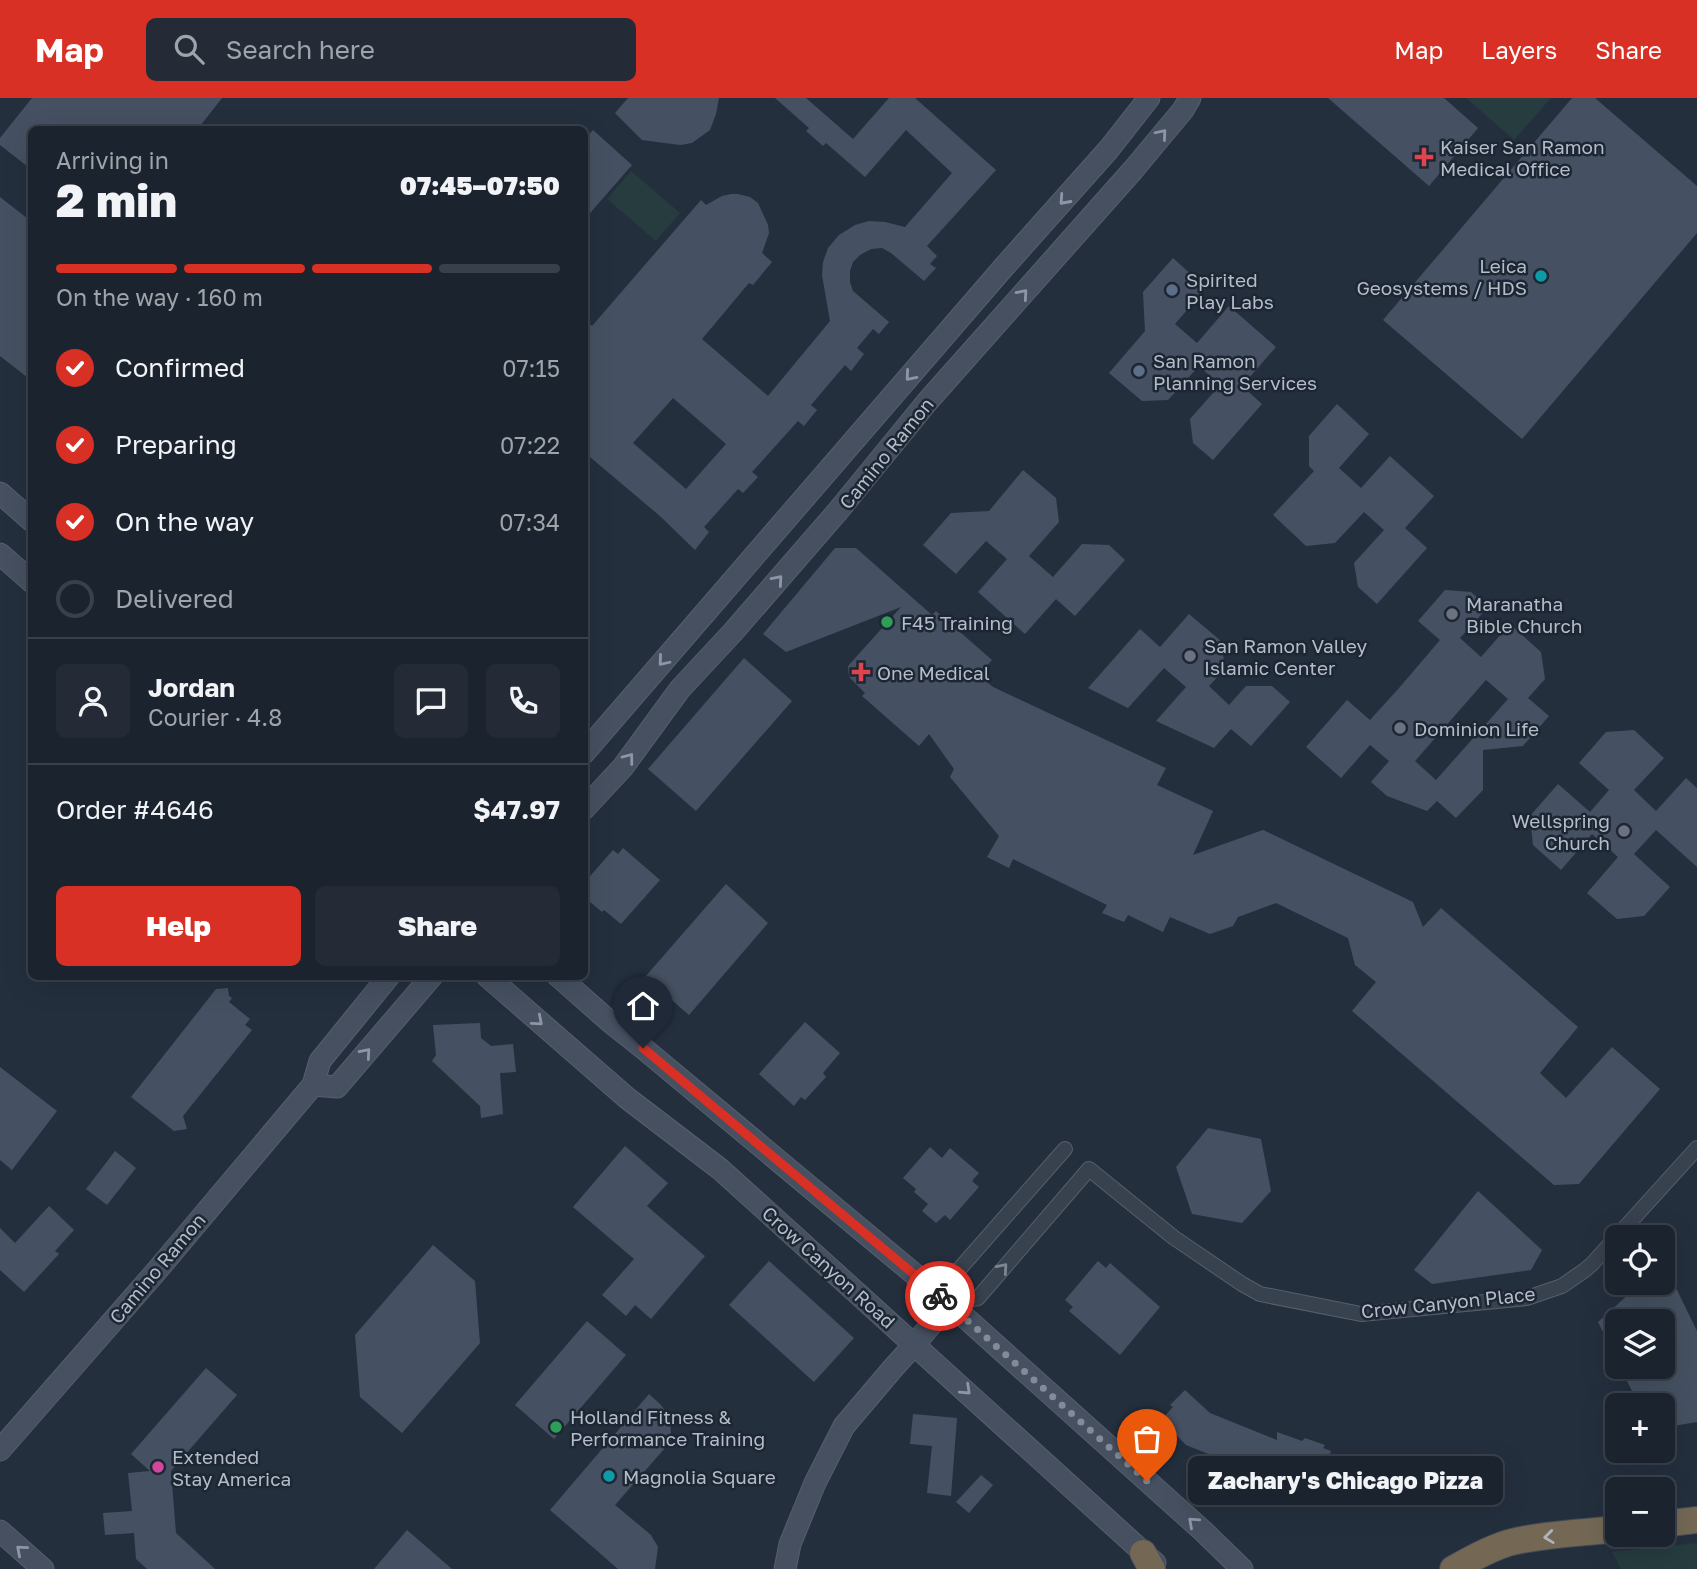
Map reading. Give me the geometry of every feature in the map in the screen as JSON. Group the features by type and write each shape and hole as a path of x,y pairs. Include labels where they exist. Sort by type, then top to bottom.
{"highway":[{"path":"1675,1523 1697,1520"},
{"path":"1454,1569 1480,1554 1508,1543 1605,1530"}],"street":[{"name":"Camino Ramon","path":"588,748 1109,149 1149,98"},
{"name":"Camino Ramon","path":"588,805 623,767 680,689 838,511 927,402 1124,180 1190,98"},
{"path":"0,493 28,518"},
{"path":"0,554 28,578"},
{"name":"Camino Ramon","path":"0,1450 154,1274 313,1085 320,1061 386,980"},
{"path":"313,1085 337,1087 429,980"},
{"name":"Crow Canyon Road","path":"491,980 627,1098 720,1169 915,1344 1152,1564"},
{"path":"563,980 948,1303 1242,1569"},
{"name":"Crow Canyon Place","path":"948,1303 978,1298 1089,1169 1173,1237 1260,1294 1360,1314 1527,1298 1562,1286 1592,1264 1697,1148"},
{"path":"785,1569 790,1544 815,1483 844,1426 948,1303 955,1274 1065,1149"},
{"path":"0,1531 43,1569"}],"green space":[{"path":"1466,98 1551,98 1514,140"},
{"path":"631,171 680,213 656,241 607,199"},
{"path":"1697,1543 1697,1569 1621,1569 1612,1552 1675,1547"}],"building":[{"path":"32,98 222,98 200,126 28,126 28,167 0,145 0,138"},
{"path":"628,98 719,98 710,130 692,143 680,145 642,140 615,113"},
{"path":"775,98 806,98 853,139 889,98 915,98 996,170 927,246 937,256 930,264 936,268 924,281 882,248 871,249 853,262 850,282 853,291 889,322 879,334 873,329 857,348 864,354 851,371 845,365 811,405 817,410 804,426 798,421 752,472 758,477 743,493 738,489 704,527 709,532 695,550 661,517 588,455 588,322 592,326 701,200 706,205 731,194 750,197 758,203 768,225 769,233 762,253 772,262 753,285 749,283 702,339 768,396 830,321 822,275 828,248 839,235 855,225 869,221 905,227 952,173 906,130 865,177 826,143 823,146 806,131 809,128","holes":["673,398 726,444 686,489 633,443"]},
{"name":"Kaiser San Ramon Medical Office","path":"1328,98 1444,98 1478,128 1429,186"},
{"name":"Leica Geosystems / HDS","path":"1572,98 1595,98 1697,186 1697,233 1522,439 1383,320"},
{"path":"593,130 632,165 588,215 588,136"},
{"path":"0,197 28,219 28,378 0,356"},
{"path":"1173,258 1206,288 1175,324 1197,343 1229,306 1276,347 1242,386 1262,404 1213,460 1193,443 1190,419 1220,385 1199,366 1168,400 1142,401 1109,373 1145,331 1143,292"},
{"path":"1337,404 1369,434 1339,468 1361,488 1390,456 1434,496 1405,528 1427,548 1377,604 1358,587 1354,563 1384,530 1364,512 1335,543 1306,546 1273,515 1314,471 1309,466 1309,436"},
{"path":"1023,470 1056,498 1059,522 1029,556 1053,577 1082,544 1109,545 1125,560 1075,616 1056,599 1025,634 978,592 1007,559 986,541 956,574 923,545 951,513 989,511"},
{"path":"835,548 856,548 932,615 936,611 992,660 979,675 993,687 1166,768 1157,785 1213,811 1193,855 1263,830 1413,902 1423,927 1441,908 1578,1027 1540,1073 1566,1098 1612,1047 1660,1089 1579,1184 1554,1185 1352,1011 1376,982 1355,965 1348,938 1276,903 1238,917 1233,926 1210,934 1170,917 1163,932 1128,915 1124,922 1102,913 1107,905 1013,859 1009,868 987,857 999,836 950,777 954,769 929,734 919,746 862,696 865,693 849,677 848,666 901,607 786,652 763,634"},
{"path":"1445,590 1471,592 1488,607 1460,638 1481,657 1510,624 1541,652 1545,679 1528,698 1549,716 1523,746 1483,750 1483,790 1456,818 1437,801 1427,811 1387,796 1371,782 1389,761 1370,745 1341,778 1306,747 1347,700 1370,720 1399,688 1440,640 1418,621","holes":["1486,680 1508,699 1436,780 1415,761"]},
{"path":"1189,614 1221,641 1225,669 1209,686 1229,705 1246,686 1272,686 1290,702 1251,746 1231,729 1214,748 1156,721 1186,687 1164,668 1128,708 1088,688 1140,629 1160,647"},
{"path":"744,658 792,701 696,811 648,769"},
{"path":"1634,730 1664,758 1634,790 1656,811 1686,778 1697,788 1697,867 1656,830 1634,854 1670,887 1644,916 1617,919 1587,893 1618,857 1592,834 1561,870 1533,845 1530,816 1558,784 1590,812 1609,790 1579,763 1606,732"},
{"path":"623,848 660,880 621,924 588,900 588,878 613,850 618,854"},
{"path":"726,884 768,923 689,1015 645,977"},
{"path":"228,988 232,998 229,1002 250,1019 245,1025 252,1030 183,1116 187,1129 174,1131 131,1097 216,989"},
{"path":"805,1022 840,1053 823,1073 826,1077 805,1100 801,1097 794,1106 759,1074"},
{"path":"480,1023 481,1038 491,1046 513,1044 516,1072 500,1073 503,1114 481,1118 480,1106 432,1061 436,1055 433,1025"},
{"path":"0,1067 57,1111 12,1170 0,1160"},
{"path":"1208,1128 1261,1139 1271,1191 1242,1223 1192,1214 1176,1167"},
{"path":"625,1146 668,1183 647,1206 705,1256 651,1319 635,1305 626,1316 602,1295 634,1259 573,1207"},
{"path":"930,1147 942,1158 950,1148 979,1173 972,1181 979,1187 950,1220 945,1215 936,1223 922,1211 928,1204 903,1178"},
{"path":"115,1151 136,1168 107,1205 86,1189"},
{"path":"1478,1191 1542,1250 1531,1270 1432,1284 1414,1270"},
{"path":"49,1206 74,1230 55,1251 59,1254 24,1292 0,1270 0,1228 15,1243"},
{"path":"433,1245 475,1281 480,1343 402,1433 360,1397 355,1335"},
{"path":"769,1261 854,1338 814,1382 729,1305"},
{"path":"1098,1261 1106,1268 1110,1263 1160,1307 1120,1355 1069,1311 1073,1307 1065,1300"},
{"path":"1675,1286 1697,1331 1697,1422 1675,1426 1675,1393 1633,1393 1626,1379 1675,1379 1675,1309 1612,1309 1628,1295 1675,1295"},
{"path":"1605,1316 1605,1336 1598,1322"},
{"path":"587,1321 626,1355 554,1439 515,1405"},
{"name":"Extended Stay America","path":"206,1368 237,1395 171,1471 176,1533 215,1569 147,1569 136,1559 134,1533 105,1535 103,1513 132,1511 128,1473 150,1471 131,1454"},
{"path":"1185,1390 1210,1413 1277,1440 1277,1432 1302,1441 1305,1438 1325,1445 1323,1448 1331,1451 1320,1489 1291,1487 1186,1445 1161,1420 1173,1407 1170,1405"},
{"name":"Magnolia Square","path":"649,1394 670,1418 671,1434 665,1448 615,1505 651,1535 658,1547 655,1569 618,1569 550,1510"},
{"path":"913,1414 957,1418 951,1496 927,1493 932,1446 910,1444"},
{"path":"981,1475 993,1485 969,1513 956,1502"},
{"path":"407,1530 452,1569 374,1569"}],"way so far":[{"path":"940,1296 1147,1481"}],"place":[{"name":"Kaiser San Ramon Medical Office","path":"1424,157"},
{"name":"Leica Geosystems / HDS","path":"1541,276"},
{"name":"Spirited Play Labs","path":"1172,290"},
{"name":"San Ramon Planning Services","path":"1139,371"},
{"name":"Maranatha Bible Church","path":"1452,614"},
{"name":"F45 Training","path":"887,622"},
{"name":"San Ramon Valley Islamic Center","path":"1190,656"},
{"name":"One Medical","path":"861,672"},
{"name":"Dominion Life","path":"1400,728"},
{"name":"Wellspring Church","path":"1624,831"},
{"name":"Holland Fitness & Performance Training","path":"556,1427"},
{"name":"Extended Stay America","path":"158,1467"},
{"name":"Magnolia Square","path":"609,1476"},
{"name":"Zachary's Chicago Pizza","path":"1147,1481"}],"route":[{"path":"643,1048 940,1296"}]}
